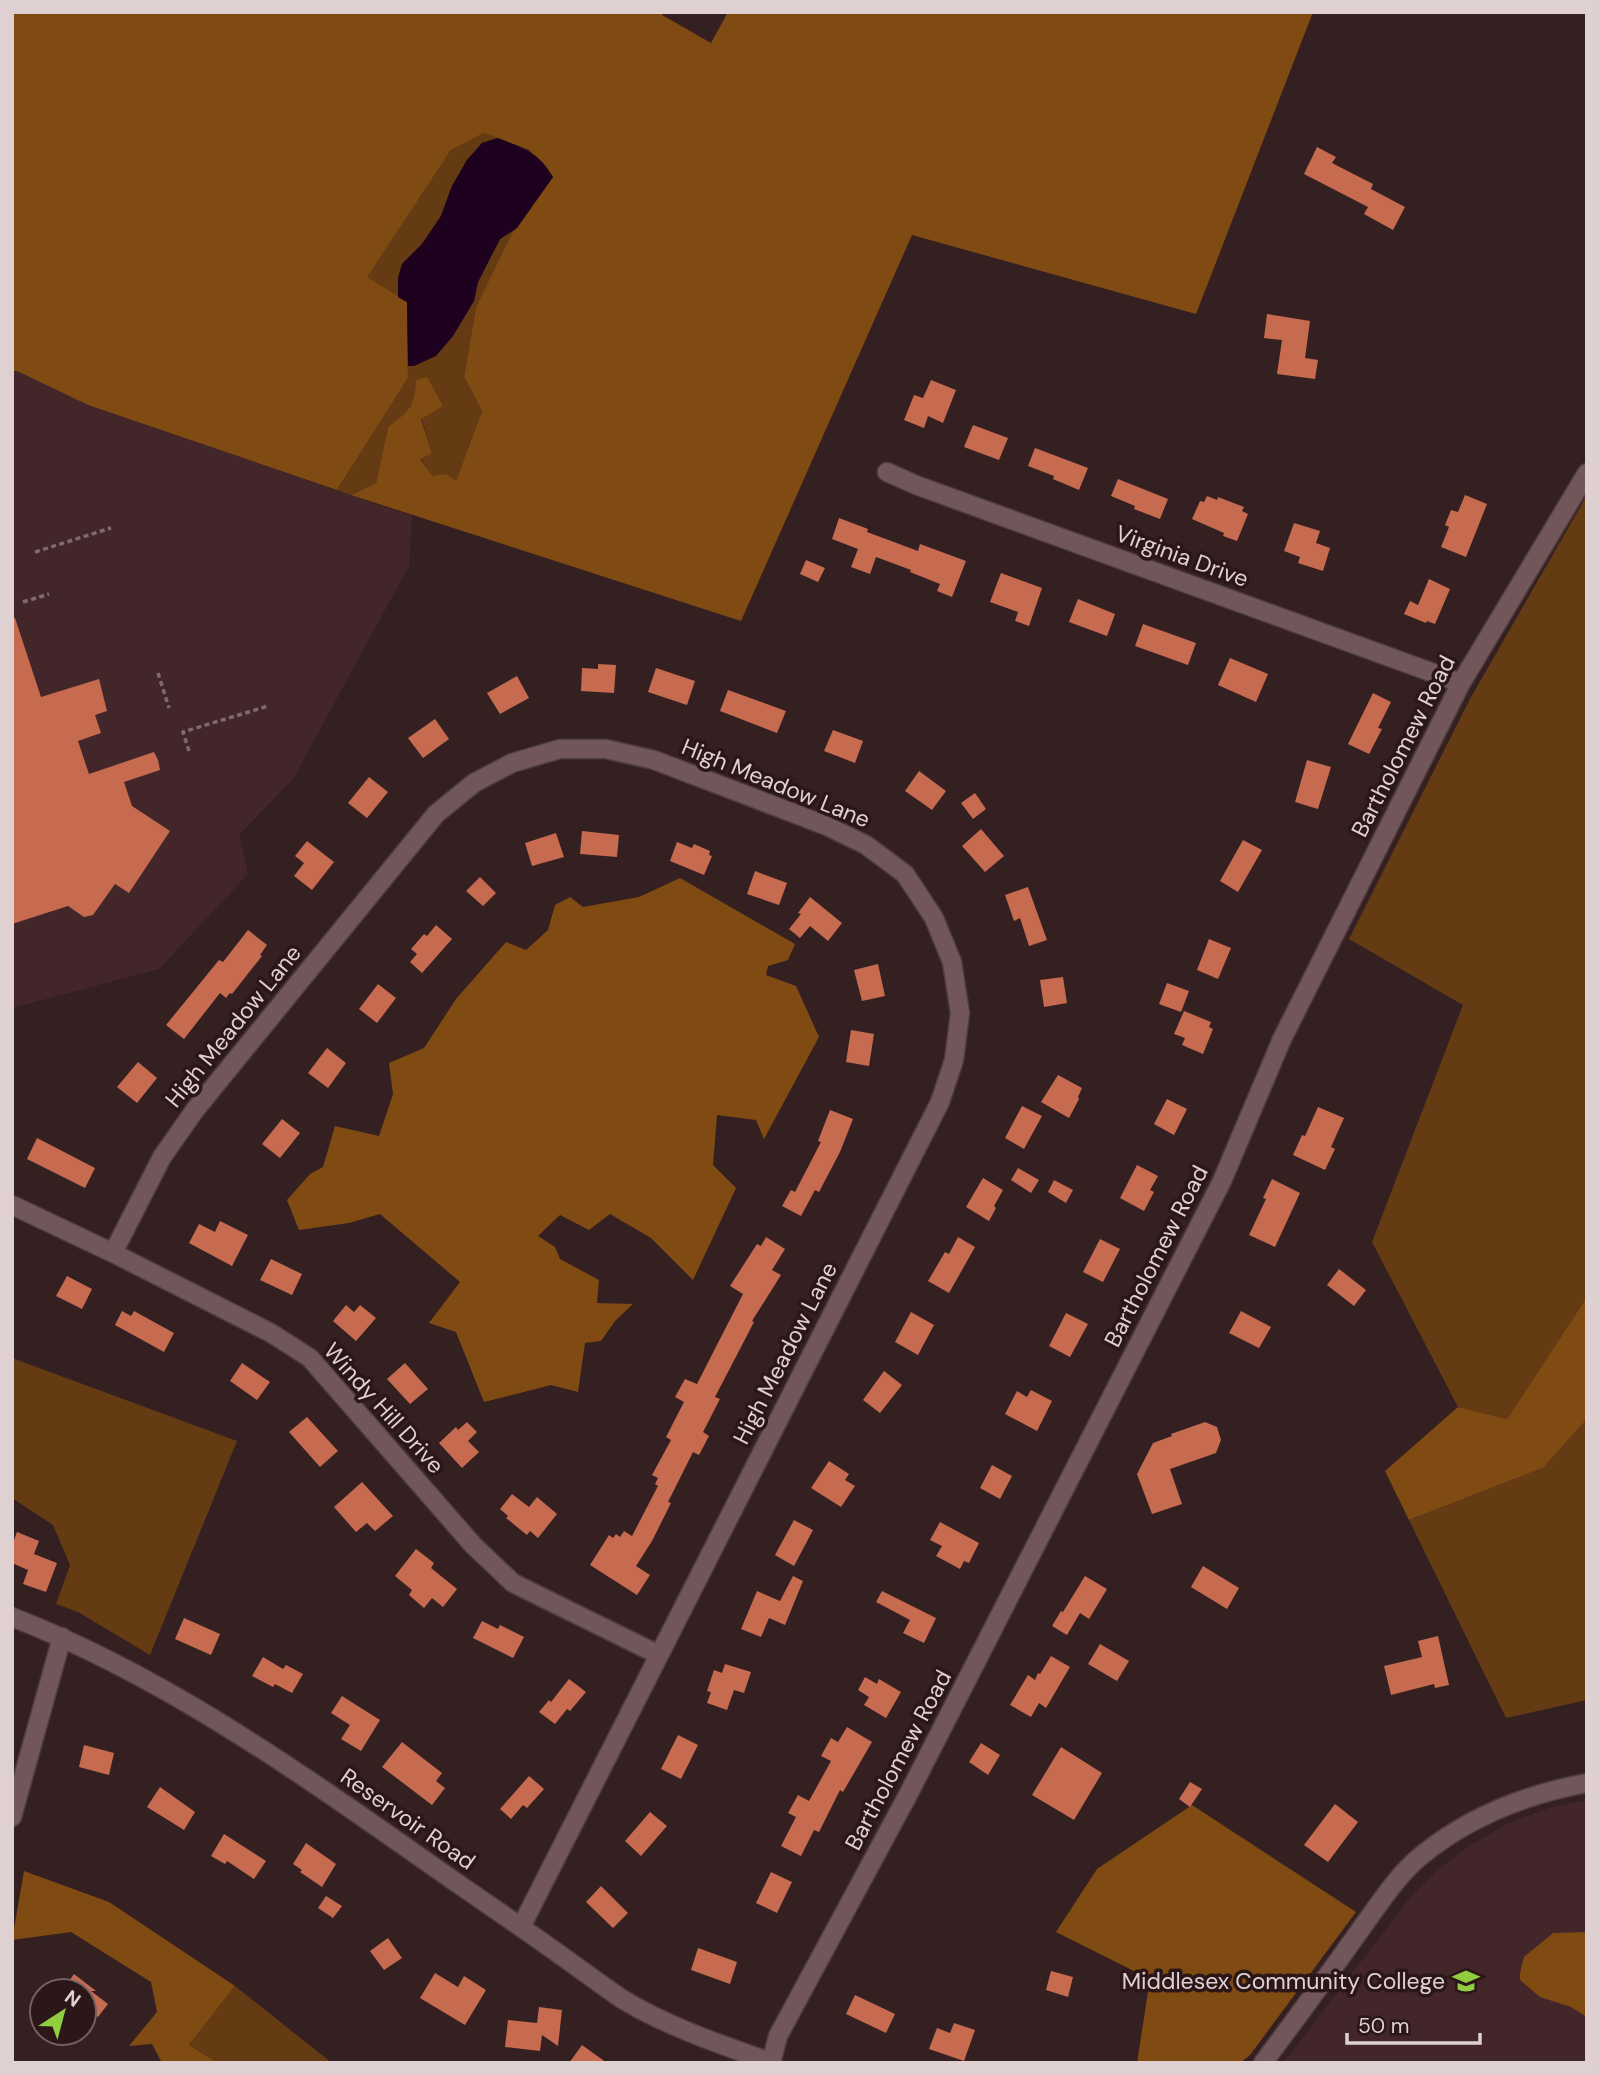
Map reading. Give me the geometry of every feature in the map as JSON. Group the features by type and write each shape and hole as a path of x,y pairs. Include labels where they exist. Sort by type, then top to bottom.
{"street":[{"name":"Virginia Drive","path":"887,472 916,485 1461,683"},
{"name":"Bartholomew Road","path":"772,2063 778,2036 922,1769 1222,1181 1282,1039 1461,683 1587,473"},
{"name":"High Meadow Lane","path":"113,1253 162,1157 195,1110 436,814 474,783 512,763 560,749 606,749 654,760 827,826 866,845 905,874 934,918 952,962 960,1013 954,1060 940,1102 521,1927"},
{"name":"Windy Hill Drive","path":"12,1205 271,1333 310,1358 472,1545 513,1583 659,1655"},
{"name":"Reservoir Road","path":"12,1617 90,1650 160,1686 253,1744 333,1796 623,1999 677,2027 772,2063"},
{"path":"12,1817 62,1637"},
{"path":"1264,2063 1392,1887 1421,1856 1462,1828 1505,1805 1555,1789 1587,1783"}],"path":[{"path":"35,552 111,528"},
{"path":"23,602 49,594"},
{"path":"158,673 169,708"},
{"path":"189,751 183,732 268,706"}],"shaded area":[{"path":"12,12 663,12 662,15 711,43 728,12 1313,12 1196,314 912,235 741,621 351,495 376,483 388,427 401,417 412,403 416,380 427,377 443,406 421,419 432,453 420,459 433,476 446,474 456,481 482,411 464,377 476,307 512,234 553,177 529,150 484,133 451,150 367,277 407,302 408,378 337,490 88,405 12,371"},
{"path":"484,133 498,138 482,143 467,160 452,186 441,216 422,244 402,264 398,278 398,297 366,277 451,150"},
{"path":"498,138 536,156 553,177 517,228 500,239 478,282 474,301 453,336 436,356 408,366 407,302 398,297 398,278 402,264 422,244 441,216 452,186 467,160 482,143"},
{"path":"517,228 476,307 464,377 482,411 456,481 433,476 420,458 432,453 415,397 406,414 388,427 376,483 351,495 337,490 408,378 408,366 414,366 474,301 478,282 500,239"},
{"path":"12,371 88,405 412,516 409,566 293,779 239,835 248,874 159,969 12,1008"},
{"path":"1587,495 1587,1297 1507,1419 1458,1407 1372,1242 1463,1005 1349,939 1470,699"},
{"path":"680,878 795,944 788,960 768,966 766,975 796,986 819,1037 764,1139 756,1120 717,1115 713,1165 736,1188 693,1280 651,1238 610,1214 589,1230 560,1215 538,1236 555,1247 560,1259 599,1280 597,1303 633,1304 615,1321 601,1341 585,1343 578,1392 551,1385 484,1402 456,1332 429,1323 460,1282 380,1214 349,1223 299,1230 287,1200 310,1174 323,1167 335,1126 379,1136 393,1094 389,1063 424,1048 456,999 506,942 526,950 548,930 555,905 570,897 583,907 639,897"},
{"path":"1587,1297 1587,1419 1543,1468 1409,1520 1385,1471 1458,1407 1507,1419"},
{"path":"12,1358 237,1441 150,1655 78,1612 56,1604 70,1565 53,1525 12,1498"},
{"path":"1587,1419 1587,1700 1506,1718 1409,1520 1543,1468"},
{"name":"Middlesex Community College","path":"1587,1800 1587,2063 1283,2063 1409,1899 1439,1869 1472,1844 1509,1823 1549,1808"},
{"path":"1192,1805 1356,1912 1250,2055 1240,2063 1137,2063 1150,1979 1056,1932 1097,1869"},
{"path":"24,1871 109,1902 235,1986 189,2045 218,2063 162,2063 152,2044 129,2046 157,2012 151,1982 71,1932 12,1940"},
{"path":"1587,1932 1587,2017 1571,2007 1540,1997 1520,1980 1520,1973 1524,1957 1553,1933"},
{"path":"235,1986 332,2063 218,2063 189,2045"}],"building":[{"path":"1317,147 1336,157 1332,163 1373,184 1371,189 1405,207 1393,230 1364,214 1368,207 1304,174"},
{"path":"1267,314 1310,321 1305,358 1318,360 1315,379 1277,374 1282,340 1264,338"},
{"path":"931,380 956,390 943,423 928,416 924,428 904,420 914,395 923,398"},
{"path":"973,425 1008,438 999,460 964,447"},
{"path":"1035,448 1088,468 1079,490 1028,466"},
{"path":"1118,479 1168,499 1160,519 1111,496"},
{"path":"1465,495 1487,504 1466,557 1441,547 1449,527 1445,525 1451,510 1458,512"},
{"path":"1207,496 1217,500 1218,497 1244,507 1242,511 1248,514 1237,541 1192,519 1200,501 1204,502"},
{"path":"839,518 868,529 867,532 918,551 920,544 966,561 952,597 937,591 940,584 876,557 870,574 851,567 858,549 832,539"},
{"path":"1294,523 1320,531 1316,543 1330,548 1323,571 1298,563 1300,557 1284,551"},
{"path":"806,560 825,568 818,582 800,574"},
{"path":"1001,573 1042,588 1029,626 1015,621 1018,612 990,602"},
{"path":"1429,579 1450,589 1435,624 1404,614 1410,601 1418,605"},
{"path":"1078,599 1115,614 1107,636 1069,622"},
{"path":"12,618 15,618 41,697 99,679 107,711 95,715 101,733 78,741 89,774 154,752 158,760 160,770 124,782 132,806 170,831 129,893 115,884 93,915 84,917 68,906 12,924"},
{"path":"1143,624 1196,643 1188,665 1135,646"},
{"path":"1230,658 1268,674 1256,702 1218,685"},
{"path":"598,664 616,665 614,693 581,691 582,668 598,669"},
{"path":"656,668 695,681 687,705 648,692"},
{"path":"517,676 529,698 500,714 487,693"},
{"path":"728,690 786,711 777,733 720,711"},
{"path":"1373,693 1391,702 1378,728 1382,729 1369,754 1348,744"},
{"path":"435,719 449,739 423,758 408,738"},
{"path":"833,730 863,741 855,763 824,751"},
{"path":"1307,760 1331,767 1318,809 1295,802"},
{"path":"919,771 946,791 932,810 905,791"},
{"path":"369,777 388,792 367,818 348,803"},
{"path":"975,793 986,809 973,819 961,803"},
{"path":"981,829 1004,856 985,872 962,846"},
{"path":"582,831 619,835 617,857 580,854"},
{"path":"556,833 564,857 532,866 525,843"},
{"path":"1243,840 1262,850 1238,892 1220,881"},
{"path":"307,841 334,862 312,890 294,876 304,863 295,856"},
{"path":"677,842 692,848 694,844 710,851 709,855 712,856 704,875 670,861"},
{"path":"755,871 787,883 779,905 747,894"},
{"path":"480,877 496,893 483,906 466,891"},
{"path":"1028,887 1047,940 1029,946 1020,918 1014,921 1005,895"},
{"path":"810,897 842,923 828,941 810,926 800,938 789,929"},
{"path":"436,925 452,939 422,973 410,962 417,954 411,949"},
{"path":"248,930 267,945 260,955 262,956 232,994 226,998 220,993 184,1039 166,1025 219,960 223,962"},
{"path":"1209,939 1231,948 1218,979 1197,970"},
{"path":"878,964 885,996 862,1001 854,970"},
{"path":"1063,977 1067,1003 1044,1007 1040,980"},
{"path":"1167,983 1189,991 1181,1012 1159,1004"},
{"path":"378,984 396,998 377,1023 359,1009"},
{"path":"1184,1011 1211,1022 1209,1027 1213,1029 1203,1054 1182,1045 1185,1038 1174,1034"},
{"path":"851,1030 874,1034 869,1066 846,1062"},
{"path":"327,1048 346,1063 328,1088 308,1073"},
{"path":"138,1062 157,1078 137,1103 117,1087"},
{"path":"1058,1075 1082,1088 1069,1118 1041,1102"},
{"path":"1167,1099 1187,1109 1174,1135 1154,1124"},
{"path":"1022,1106 1042,1116 1024,1149 1005,1138"},
{"path":"1318,1107 1344,1118 1331,1147 1335,1149 1325,1170 1293,1155"},
{"path":"830,1110 853,1119 840,1152 819,1192 815,1190 801,1216 782,1206 791,1190 795,1192 821,1142 818,1141"},
{"path":"282,1119 300,1133 280,1158 262,1144"},
{"path":"37,1138 95,1168 85,1188 27,1159"},
{"path":"1137,1165 1158,1176 1150,1190 1154,1192 1144,1211 1120,1198"},
{"path":"1018,1168 1039,1180 1031,1193 1011,1180"},
{"path":"983,1178 1003,1190 989,1221 966,1207"},
{"path":"1272,1179 1300,1193 1275,1247 1249,1235"},
{"path":"1054,1180 1073,1190 1066,1203 1048,1192"},
{"path":"220,1221 248,1235 232,1266 189,1243 199,1224 215,1232"},
{"path":"766,1237 785,1249 772,1270 781,1275 752,1321 754,1322 715,1397 720,1399 703,1432 709,1436 699,1455 693,1452 652,1541 636,1566 650,1575 637,1595 590,1565 609,1535 613,1538 616,1534 620,1537 624,1531 632,1536 658,1486 655,1484 658,1478 652,1475 671,1440 666,1437 684,1402 675,1397 685,1379 697,1384 743,1294 730,1286 757,1244 761,1246"},
{"path":"958,1237 975,1247 949,1293 928,1281 945,1252 949,1254"},
{"path":"1100,1239 1120,1249 1103,1282 1083,1272"},
{"path":"271,1259 302,1274 292,1295 260,1280"},
{"path":"1339,1269 1366,1290 1354,1306 1327,1285"},
{"path":"67,1276 92,1289 82,1309 56,1296"},
{"path":"346,1305 354,1312 360,1305 376,1318 356,1341 333,1321"},
{"path":"122,1311 131,1316 134,1311 174,1333 164,1352 115,1325"},
{"path":"1241,1311 1271,1327 1259,1348 1229,1333"},
{"path":"911,1312 934,1325 918,1355 895,1342"},
{"path":"1066,1313 1088,1324 1070,1357 1049,1346"},
{"path":"242,1363 270,1382 257,1400 230,1381"},
{"path":"405,1363 428,1389 410,1404 387,1379"},
{"path":"884,1371 902,1385 880,1413 863,1400"},
{"path":"1031,1390 1052,1401 1037,1431 1005,1414 1017,1391 1027,1397"},
{"path":"307,1417 338,1451 320,1467 289,1432"},
{"path":"467,1422 477,1432 468,1441 479,1452 462,1468 439,1443 456,1427 458,1430"},
{"path":"1205,1422 1217,1427 1221,1440 1216,1453 1170,1469 1182,1504 1152,1514 1137,1474 1153,1443"},
{"path":"829,1461 849,1474 845,1480 855,1486 841,1507 811,1488"},
{"path":"992,1465 1012,1476 1000,1499 980,1488"},
{"path":"362,1482 393,1516 375,1531 367,1523 356,1532 334,1507"},
{"path":"512,1494 529,1507 537,1497 557,1514 538,1538 530,1531 527,1535 506,1518 508,1516 500,1509"},
{"path":"794,1520 813,1530 794,1566 775,1555"},
{"path":"940,1522 979,1543 969,1563 964,1561 960,1569 936,1556 942,1546 930,1540"},
{"path":"17,1532 39,1541 34,1554 57,1563 46,1592 23,1584 28,1570 12,1563 12,1545"},
{"path":"416,1549 434,1563 431,1568 457,1589 443,1607 432,1598 424,1608 409,1595 412,1590 395,1576"},
{"path":"1203,1566 1239,1588 1227,1609 1191,1587"},
{"path":"793,1576 803,1581 785,1625 769,1618 761,1637 741,1629 757,1591 780,1601"},
{"path":"1085,1576 1107,1589 1089,1619 1080,1613 1067,1635 1052,1626"},
{"path":"882,1591 936,1618 924,1643 903,1633 910,1620 876,1602"},
{"path":"184,1618 220,1634 211,1655 175,1639"},
{"path":"482,1621 498,1629 500,1625 524,1637 513,1658 473,1638"},
{"path":"1438,1636 1449,1685 1435,1688 1434,1684 1391,1695 1384,1666 1422,1657 1418,1641"},
{"path":"1100,1644 1129,1661 1117,1681 1088,1664"},
{"path":"1051,1656 1070,1667 1046,1708 1039,1703 1031,1717 1010,1705 1028,1675 1035,1680"},
{"path":"263,1657 283,1669 286,1665 303,1674 292,1693 252,1676"},
{"path":"725,1664 751,1672 744,1693 734,1690 727,1710 707,1703 711,1692 707,1691 714,1670 722,1673"},
{"path":"865,1677 877,1684 879,1679 901,1692 886,1718 864,1705 869,1697 858,1690"},
{"path":"569,1679 586,1692 555,1724 539,1712 549,1700 551,1702"},
{"path":"342,1696 380,1720 361,1751 341,1739 350,1725 331,1713"},
{"path":"847,1727 872,1742 843,1792 840,1790 819,1832 814,1830 801,1856 781,1846 796,1817 788,1813 798,1795 809,1801 831,1761 821,1756 831,1738 838,1742"},
{"path":"678,1735 698,1745 681,1779 661,1769"},
{"path":"402,1742 442,1773 436,1781 445,1788 432,1805 382,1767"},
{"path":"981,1743 1000,1755 988,1775 969,1762"},
{"path":"84,1745 114,1753 109,1775 79,1767"},
{"path":"1061,1747 1102,1773 1074,1820 1032,1795"},
{"path":"529,1776 544,1789 527,1808 523,1805 511,1819 500,1809"},
{"path":"1190,1782 1202,1789 1190,1807 1179,1799"},
{"path":"160,1787 195,1812 184,1830 147,1807"},
{"path":"1335,1804 1358,1822 1328,1862 1304,1845"},
{"path":"650,1812 667,1826 641,1856 625,1841"},
{"path":"224,1834 266,1861 254,1879 227,1861 225,1864 211,1856"},
{"path":"306,1843 336,1864 322,1887 293,1864"},
{"path":"771,1872 792,1882 777,1913 756,1903"},
{"path":"601,1886 628,1913 613,1928 586,1902"},
{"path":"326,1896 342,1906 333,1918 318,1908"},
{"path":"388,1938 402,1958 384,1970 370,1951"},
{"path":"698,1948 737,1962 730,1984 691,1970"},
{"path":"1051,1971 1073,1977 1068,1997 1046,1990"},
{"path":"435,1973 458,1987 464,1976 486,1990 465,2025 420,1998"},
{"path":"855,1995 895,2014 886,2033 846,2014"},
{"path":"98,1996 108,2004 98,2017"},
{"path":"539,2007 562,2010 558,2046 542,2035 540,2051 505,2047 508,2020 537,2023"},
{"path":"954,2023 975,2030 964,2061 929,2049 937,2028 950,2033"},
{"path":"582,2045 607,2063 569,2063"}],"place":[{"name":"Middlesex Community College","path":"1466,1981"}]}
